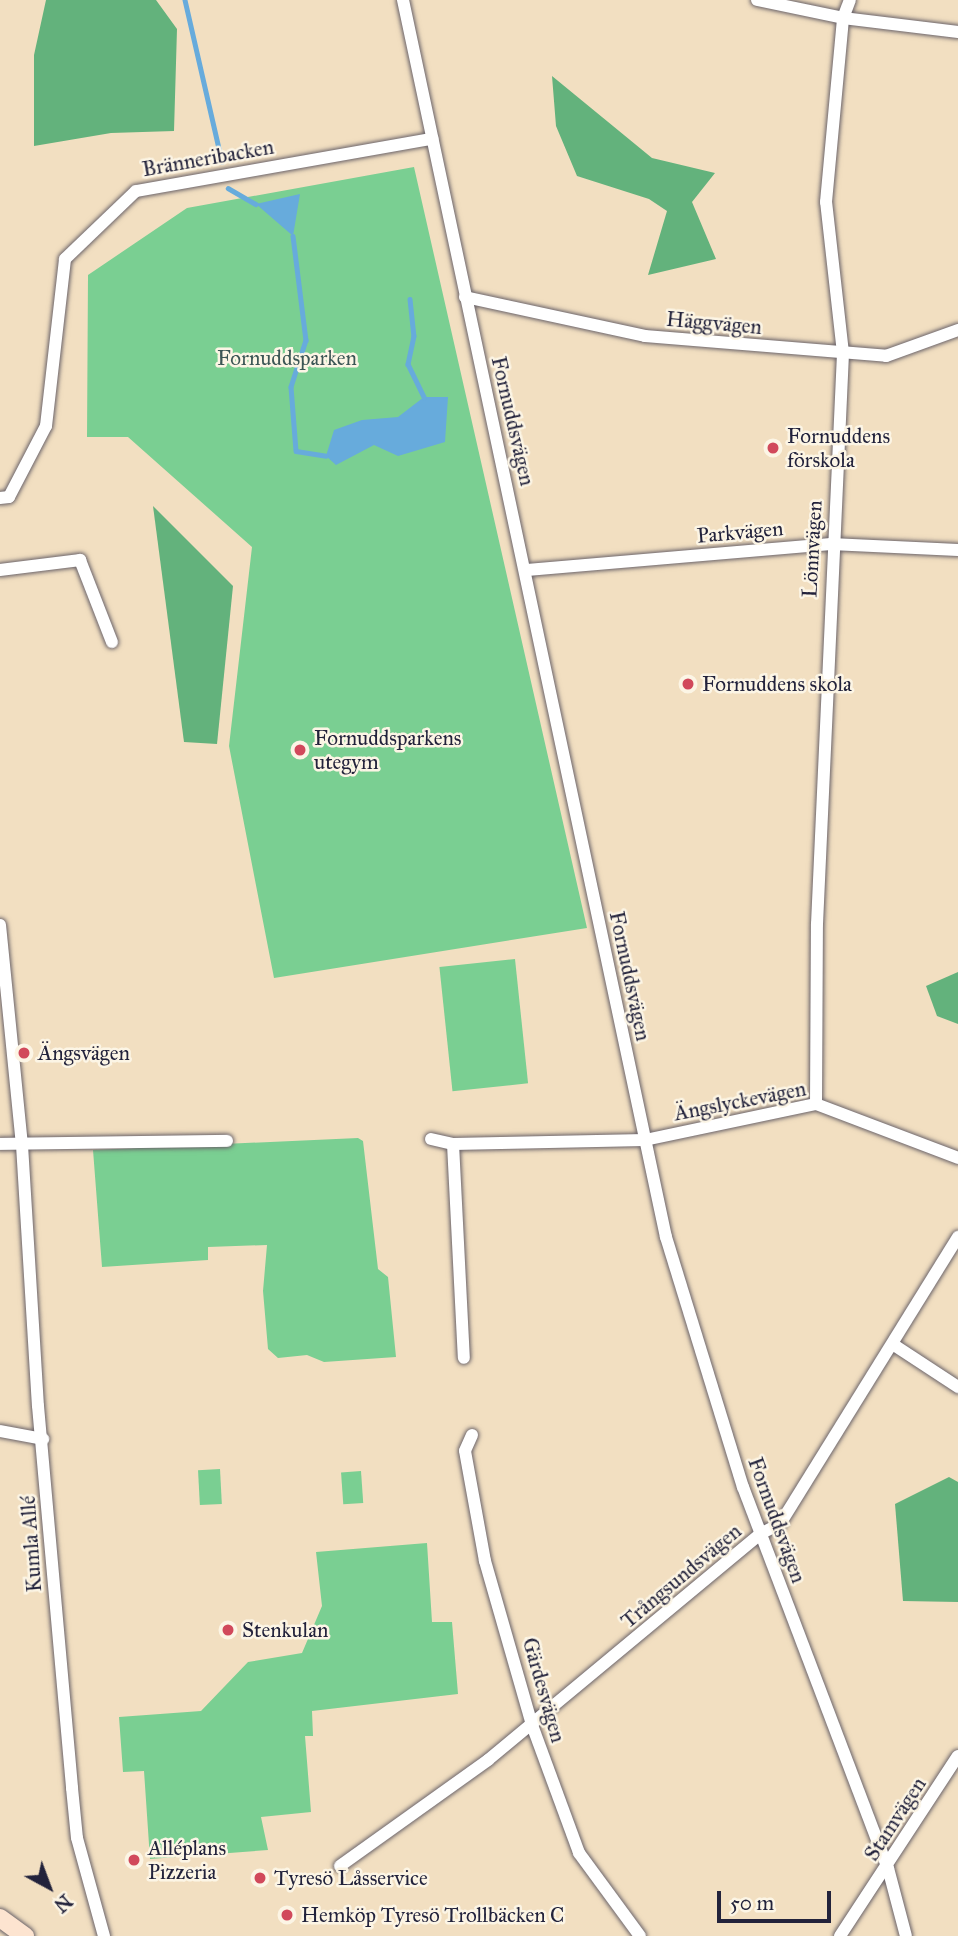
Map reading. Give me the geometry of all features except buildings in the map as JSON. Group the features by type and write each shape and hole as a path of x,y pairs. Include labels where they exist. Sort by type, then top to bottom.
{"main road":[{"path":"0,1918 25,1936"},
{"path":"0,1927 9,1936"}],"street":[{"name":"Fornuddsvägen","path":"403,0 465,297 527,570 666,1237 761,1534 888,1868 906,1936"},
{"path":"757,0 843,18 958,32"},
{"name":"Lönnvägen","path":"816,1104 817,924 831,544 843,353 826,202 843,18 850,0"},
{"name":"Bränneribacken","path":"0,498 9,497 46,426 65,259 136,191 432,139"},
{"name":"Häggvägen","path":"465,297 645,336 886,356 958,330"},
{"name":"Parkvägen","path":"527,570 831,544 958,550"},
{"path":"0,570 80,560 112,642"},
{"name":"Kumla Allé","path":"0,925 23,1145 43,1439 77,1838 104,1936"},
{"name":"Ängslyckevägen","path":"645,1140 816,1104 958,1158"},
{"path":"431,1139 453,1144 645,1140"},
{"path":"0,1144 227,1141"},
{"path":"453,1144 464,1358"},
{"name":"Trångsundsvägen","path":"340,1866 531,1725 761,1534 780,1524 894,1345 958,1237"},
{"path":"894,1345 958,1387"},
{"path":"0,1430 43,1439"},
{"name":"Gärdesvägen","path":"472,1436 465,1451 485,1561 531,1725 579,1853 640,1936"},
{"name":"Stamvägen","path":"840,1936 888,1868 958,1756"}],"green space":[{"path":"46,0 156,0 177,29 174,131 111,133 34,146 34,55"},
{"path":"552,76 652,158 715,173 692,202 716,259 648,275 667,211 649,199 577,176 556,126"},
{"name":"Fornuddsparken","path":"414,167 587,928 274,978 229,746 252,547 128,437 87,437 88,275 187,208"},
{"path":"153,506 233,586 217,744 184,742"},
{"path":"515,959 528,1083 452,1091 439,967"},
{"path":"958,972 958,1024 937,1016 926,986"},
{"path":"358,1138 363,1141 378,1269 388,1277 396,1357 324,1362 307,1355 278,1358 268,1349 263,1291 267,1245 208,1247 208,1260 102,1267 93,1150"},
{"path":"220,1469 222,1504 200,1505 198,1470"},
{"path":"361,1471 363,1503 343,1504 341,1472"},
{"path":"949,1477 958,1482 958,1602 903,1601 895,1504"},
{"path":"427,1543 432,1622 452,1622 458,1694 312,1711 313,1736 305,1736 311,1812 261,1817 268,1850 150,1859 144,1771 123,1772 119,1717 201,1711 248,1662 302,1653 322,1606 316,1552"}],"water":[{"path":"300,194 293,236 256,204"},
{"path":"424,397 448,397 445,442 398,456 374,445 336,465 326,456 334,430 362,420 398,417"}],"waterway":[{"path":"185,0 222,162"},
{"path":"228,188 256,204"},
{"path":"293,236 306,340 291,387 296,451 326,456"},
{"path":"410,299 414,336 408,364 424,397"}],"place":[{"name":"Fornuddens förskola","path":"773,448"},
{"name":"Fornuddens skola","path":"688,684"},
{"name":"Fornuddsparkens utegym","path":"300,750"},
{"name":"Ängsvägen","path":"24,1053"},
{"name":"Stenkulan","path":"228,1630"},
{"name":"Alléplans Pizzeria","path":"134,1860"},
{"name":"Tyresö Låsservice","path":"260,1878"},
{"name":"Hemköp Tyresö Trollbäcken C","path":"287,1915"}]}
